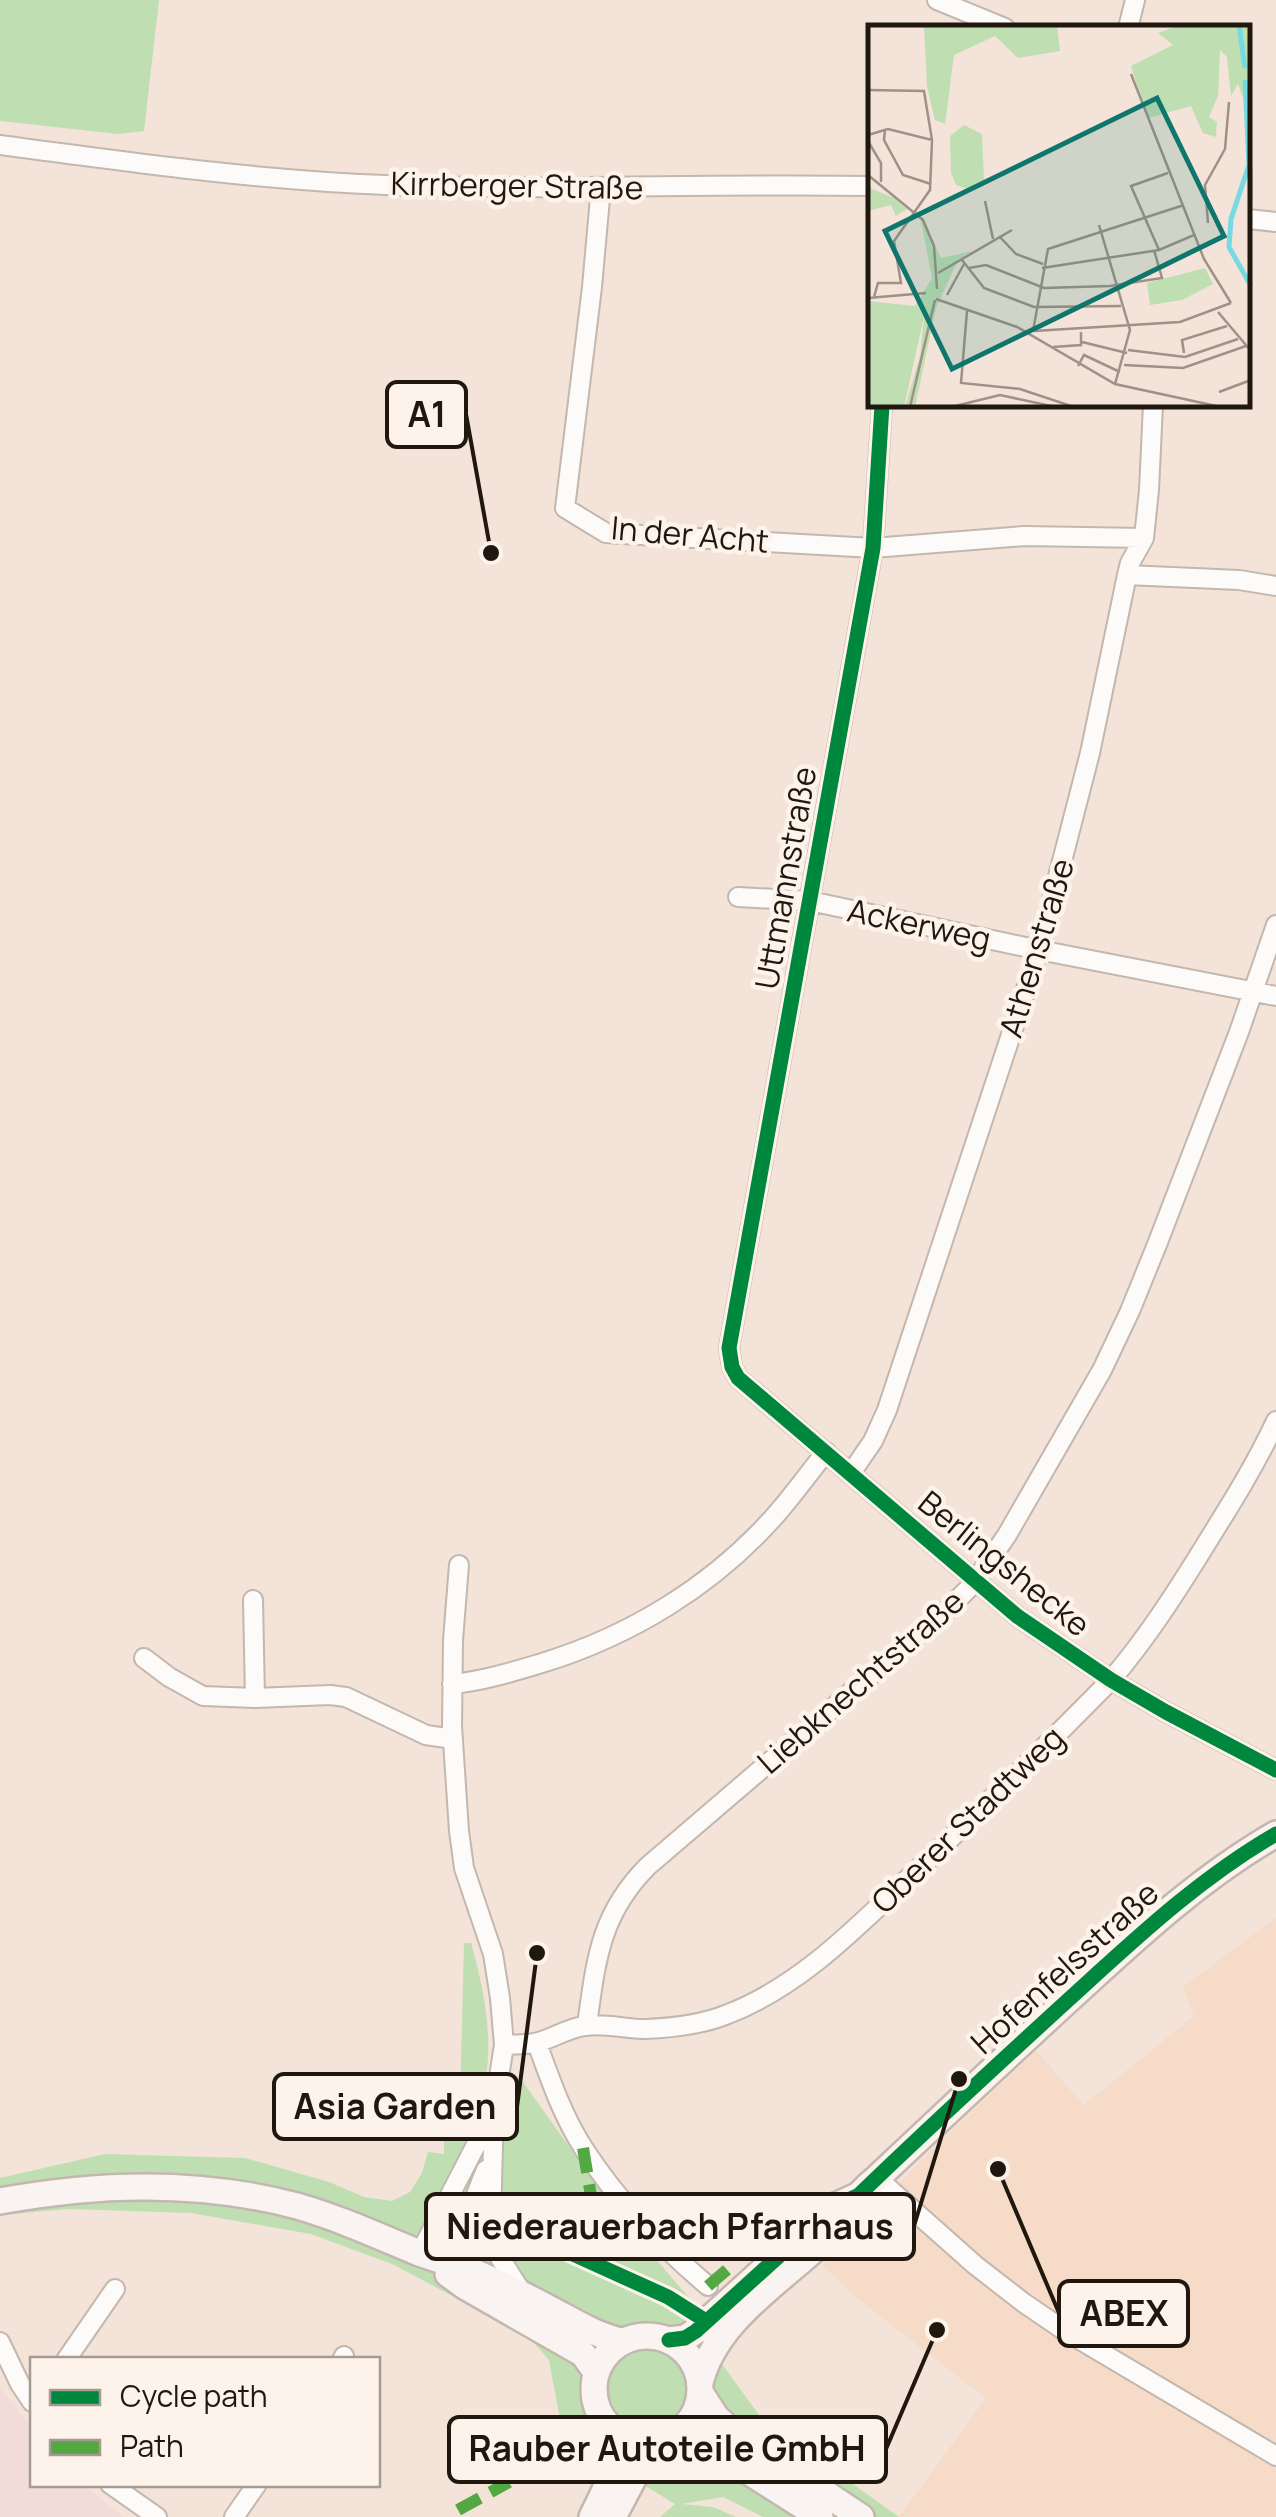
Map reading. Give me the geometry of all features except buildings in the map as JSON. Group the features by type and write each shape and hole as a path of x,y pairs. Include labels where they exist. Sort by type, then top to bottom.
{"main road":[{"name":"Hofenfelsstraße","path":"669,2340 685,2338 696,2331 832,2207 868,2186 1144,1931 1206,1879 1276,1834"},
{"name":"Hofenfelsstraße","path":"700,2388 705,2364 724,2336 765,2292 845,2220 868,2186"},
{"path":"0,2201 104,2187 172,2188 236,2194 296,2206 474,2272 609,2338 622,2341 646,2336 669,2340 688,2354 698,2373 700,2388 694,2414 640,2466 613,2517"},
{"path":"420,2253 466,2287 583,2354 596,2372"},
{"path":"622,2341 606,2354 594,2383 596,2405 616,2433 636,2441 691,2438 820,2517"},
{"path":"700,2388 716,2417 730,2430 861,2517"},
{"path":"592,2517 617,2456 616,2433"}],"street":[{"path":"937,0 998,25"},
{"path":"1129,25 1136,0"},
{"name":"Kirrberger Straße","path":"0,145 268,178 382,185 868,186"},
{"name":"In der Acht","path":"602,187 564,508 606,533 873,548 1024,536 1144,538"},
{"path":"1251,220 1276,222"},
{"name":"Uttmannstraße","path":"730,1359 873,548 882,408"},
{"name":"Athenstraße","path":"851,1474 887,1410 1038,950 1090,753 1130,563 1144,538 1153,408"},
{"path":"1127,575 1239,580 1276,586"},
{"name":"Ackerweg","path":"738,897 810,901 1276,996"},
{"name":"Liebknechtstraße","path":"587,2025 595,1965 604,1935 629,1885 921,1634 974,1582 1007,1535 1116,1340 1254,992 1276,925"},
{"name":"Berlingshecke","path":"730,1359 738,1378 1016,1616 1166,1712 1276,1770"},
{"name":"Oberer Stadtweg","path":"504,2045 537,2043 587,2025 644,2029 724,2016 792,1980 838,1943 1112,1680 1184,1579 1242,1487 1276,1421"},
{"path":"452,1684 510,1673 589,1647 620,1634 680,1598 715,1572 772,1519 826,1452"},
{"path":"459,1565 452,1684 464,1868 493,1954 504,2045 494,2109 491,2220 500,2258 522,2294"},
{"path":"253,1600 255,1698"},
{"path":"144,1658 169,1678 203,1696 330,1695 346,1698 426,1735 453,1739"},
{"path":"537,2043 583,2148 679,2262 708,2286"},
{"path":"420,2253 494,2109"},
{"path":"420,2253 435,2252 452,2241 492,2158"},
{"path":"868,2186 1065,2331 1276,2456"},
{"path":"68,2357 116,2289"},
{"path":"0,2342 30,2399"},
{"path":"114,2487 157,2517"},
{"path":"234,2517 255,2487"}],"shaded area":[{"path":"1276,1918 1276,2517 899,2517 986,2398 858,2299 822,2265 921,2160 1036,2051 1084,2105 1194,2016 1183,1987"},
{"path":"0,2388 30,2426 30,2487 86,2487 123,2517 0,2517"}],"green space":[{"path":"0,0 159,0 144,131 118,134 0,121"},
{"path":"464,1943 471,1943 483,1992 488,2043 486,2076 523,2082 617,2214 691,2300 684,2312 762,2419 899,2517 763,2517 723,2497 682,2504 713,2507 736,2517 660,2517 675,2504 563,2436 549,2360 528,2336 392,2264 311,2234 191,2213 69,2209 0,2215 0,2178 105,2154 245,2158 329,2182 364,2197 392,2201 410,2192 422,2173 428,2152 444,2154 444,2139 459,2139"}],"marked path":[{"path":"583,2148 603,2268"},
{"path":"443,2209 476,2230 500,2229"},
{"path":"708,2286 736,2262"},
{"path":"458,2510 509,2482"}],"cycle path":[{"path":"882,408 873,548 729,1348 732,1367 738,1378 1017,1616 1111,1680 1276,1770"},
{"path":"669,2340 685,2338 696,2331 833,2207 859,2195 1142,1934 1193,1891 1276,1834"},
{"path":"493,2232 519,2226 668,2297 706,2321"}],"place":[{"name":"A1","path":"491,553"},
{"name":"Asia Garden","path":"537,1953"},
{"name":"Niederauerbach Pfarrhaus","path":"959,2079"},
{"name":"ABEX","path":"998,2169"},
{"name":"Rauber Autoteile GmbH","path":"937,2330"}]}
